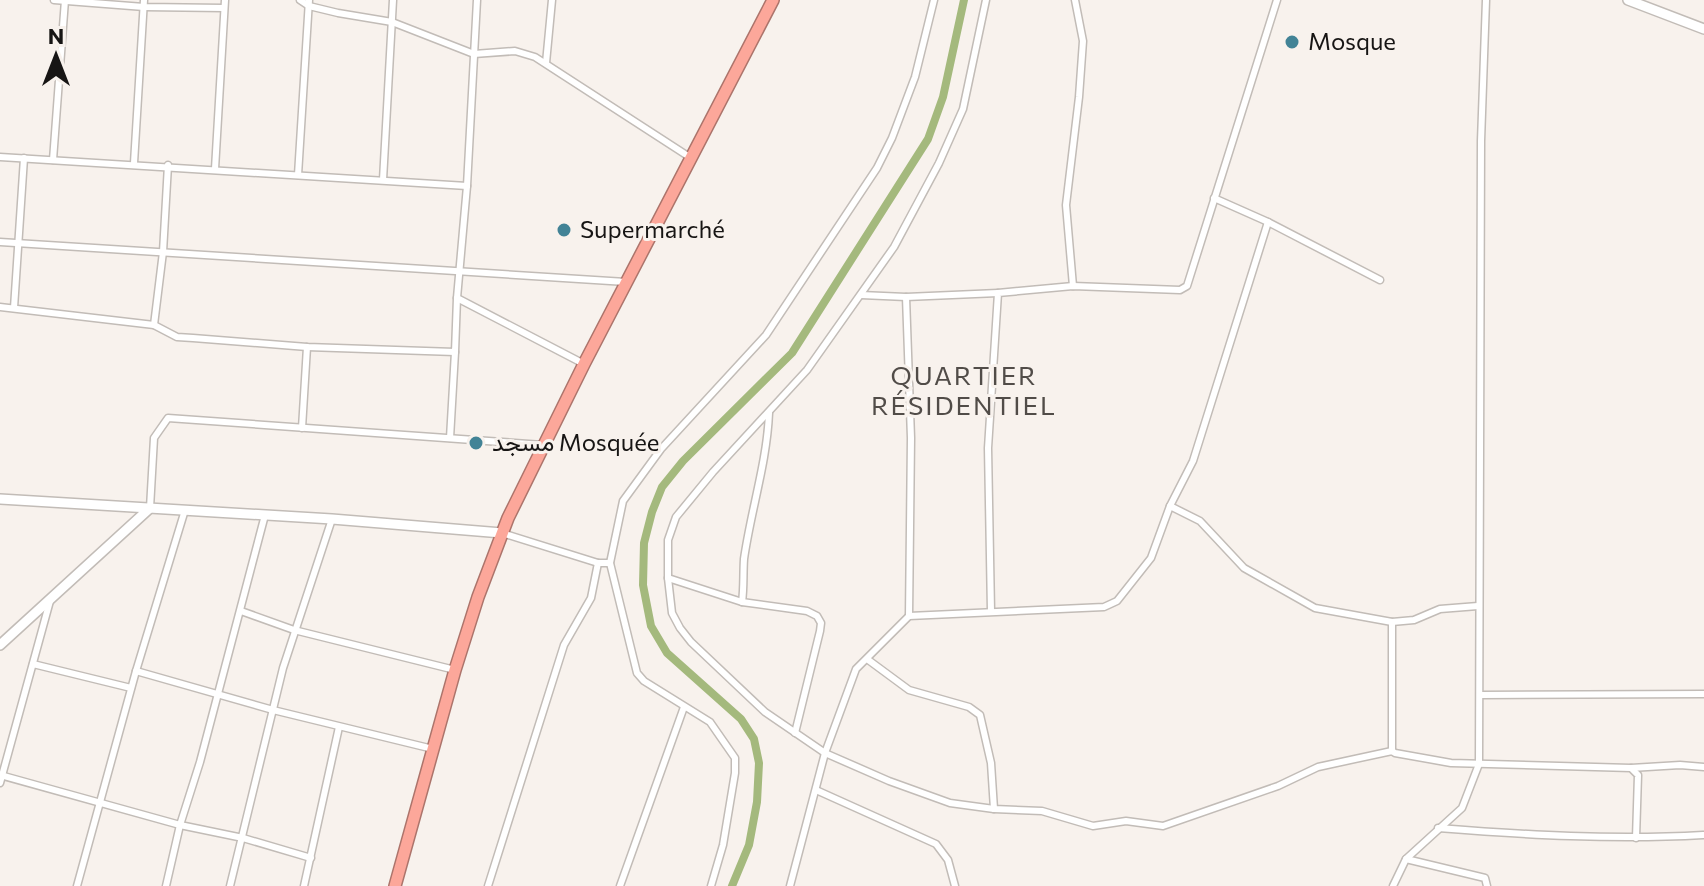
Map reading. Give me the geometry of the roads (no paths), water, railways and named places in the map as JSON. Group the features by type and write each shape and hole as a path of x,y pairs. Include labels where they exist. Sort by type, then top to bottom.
{"highway":[{"path":"395,886 455,670 502,533 584,364 773,0"}],"street":[{"path":"54,0 225,4 215,169"},
{"path":"53,160 65,0"},
{"path":"300,0 392,22 474,54 525,53 546,63 691,158"},
{"path":"383,180 393,0"},
{"path":"450,438 477,0"},
{"path":"546,63 552,0"},
{"path":"711,886 723,845 735,758 714,726 639,677 610,563 623,501 661,449 766,335 877,168 915,77 934,0"},
{"path":"986,0 963,109 939,163 894,247 807,370 676,517 668,540 672,613 691,642 765,712 825,753 950,803 1042,811 1093,826 1126,821 1163,826 1278,786 1318,767 1392,751 1451,763 1704,767"},
{"path":"1073,286 1066,205 1083,41 1075,0"},
{"path":"861,295 906,297 1073,286 1184,289 1277,0"},
{"path":"1393,886 1406,859 1462,808 1479,764 1481,156 1486,0"},
{"path":"1628,0 1704,29"},
{"path":"298,175 309,3"},
{"path":"134,163 144,4"},
{"path":"0,157 168,165 467,186"},
{"path":"14,308 24,158"},
{"path":"154,325 163,252 168,165"},
{"path":"1214,198 1380,280"},
{"path":"790,886 825,753 856,669 909,616 1104,607 1117,601 1151,558 1170,506 1193,461 1268,222"},
{"path":"0,242 626,282"},
{"path":"991,611 988,448 998,293"},
{"path":"906,297 911,438 909,616"},
{"path":"457,298 584,364"},
{"path":"0,307 154,325 177,337 307,347 455,352"},
{"path":"302,428 307,347"},
{"path":"742,602 744,561 759,477 768,448 769,411"},
{"path":"0,645 150,508 154,438 168,418 543,445"},
{"path":"0,499 332,519 502,533 598,563 610,563"},
{"path":"1170,506 1200,521 1244,568 1315,608 1392,622 1414,620 1440,609 1478,606"},
{"path":"77,886 131,688 185,510"},
{"path":"166,886 265,515"},
{"path":"230,886 294,630 332,519"},
{"path":"488,886 564,645 591,598 598,563"},
{"path":"668,578 742,602 807,611 817,616 821,623 795,733"},
{"path":"51,598 1,778 101,801 180,825 243,838 311,858"},
{"path":"241,611 294,630 455,670"},
{"path":"1392,622 1392,751"},
{"path":"867,659 909,690 969,707 980,715 991,763 994,809"},
{"path":"33,664 131,688"},
{"path":"136,671 273,710 433,749"},
{"path":"1481,695 1704,694"},
{"path":"620,886 684,707"},
{"path":"304,886 339,727"},
{"path":"1631,768 1638,775 1636,838"},
{"path":"816,790 936,844 948,860 955,886"},
{"path":"1438,828 1636,838 1703,835"},
{"path":"1406,859 1485,878 1487,886"}],"waterway":[{"path":"732,886 749,845 757,802 759,763 754,739 741,719 667,653 651,626 643,585 644,543 652,512 662,487 683,461 792,353 928,139 943,97 964,0"}],"place":[{"name":"Mosque","path":"1292,42"},
{"name":"Supermarché","path":"564,230"},
{"name":"مسجد Mosquée","path":"476,443"}],"district":[{"name":"QUARTIER RÉSIDENTIEL","path":"964,391"}]}
